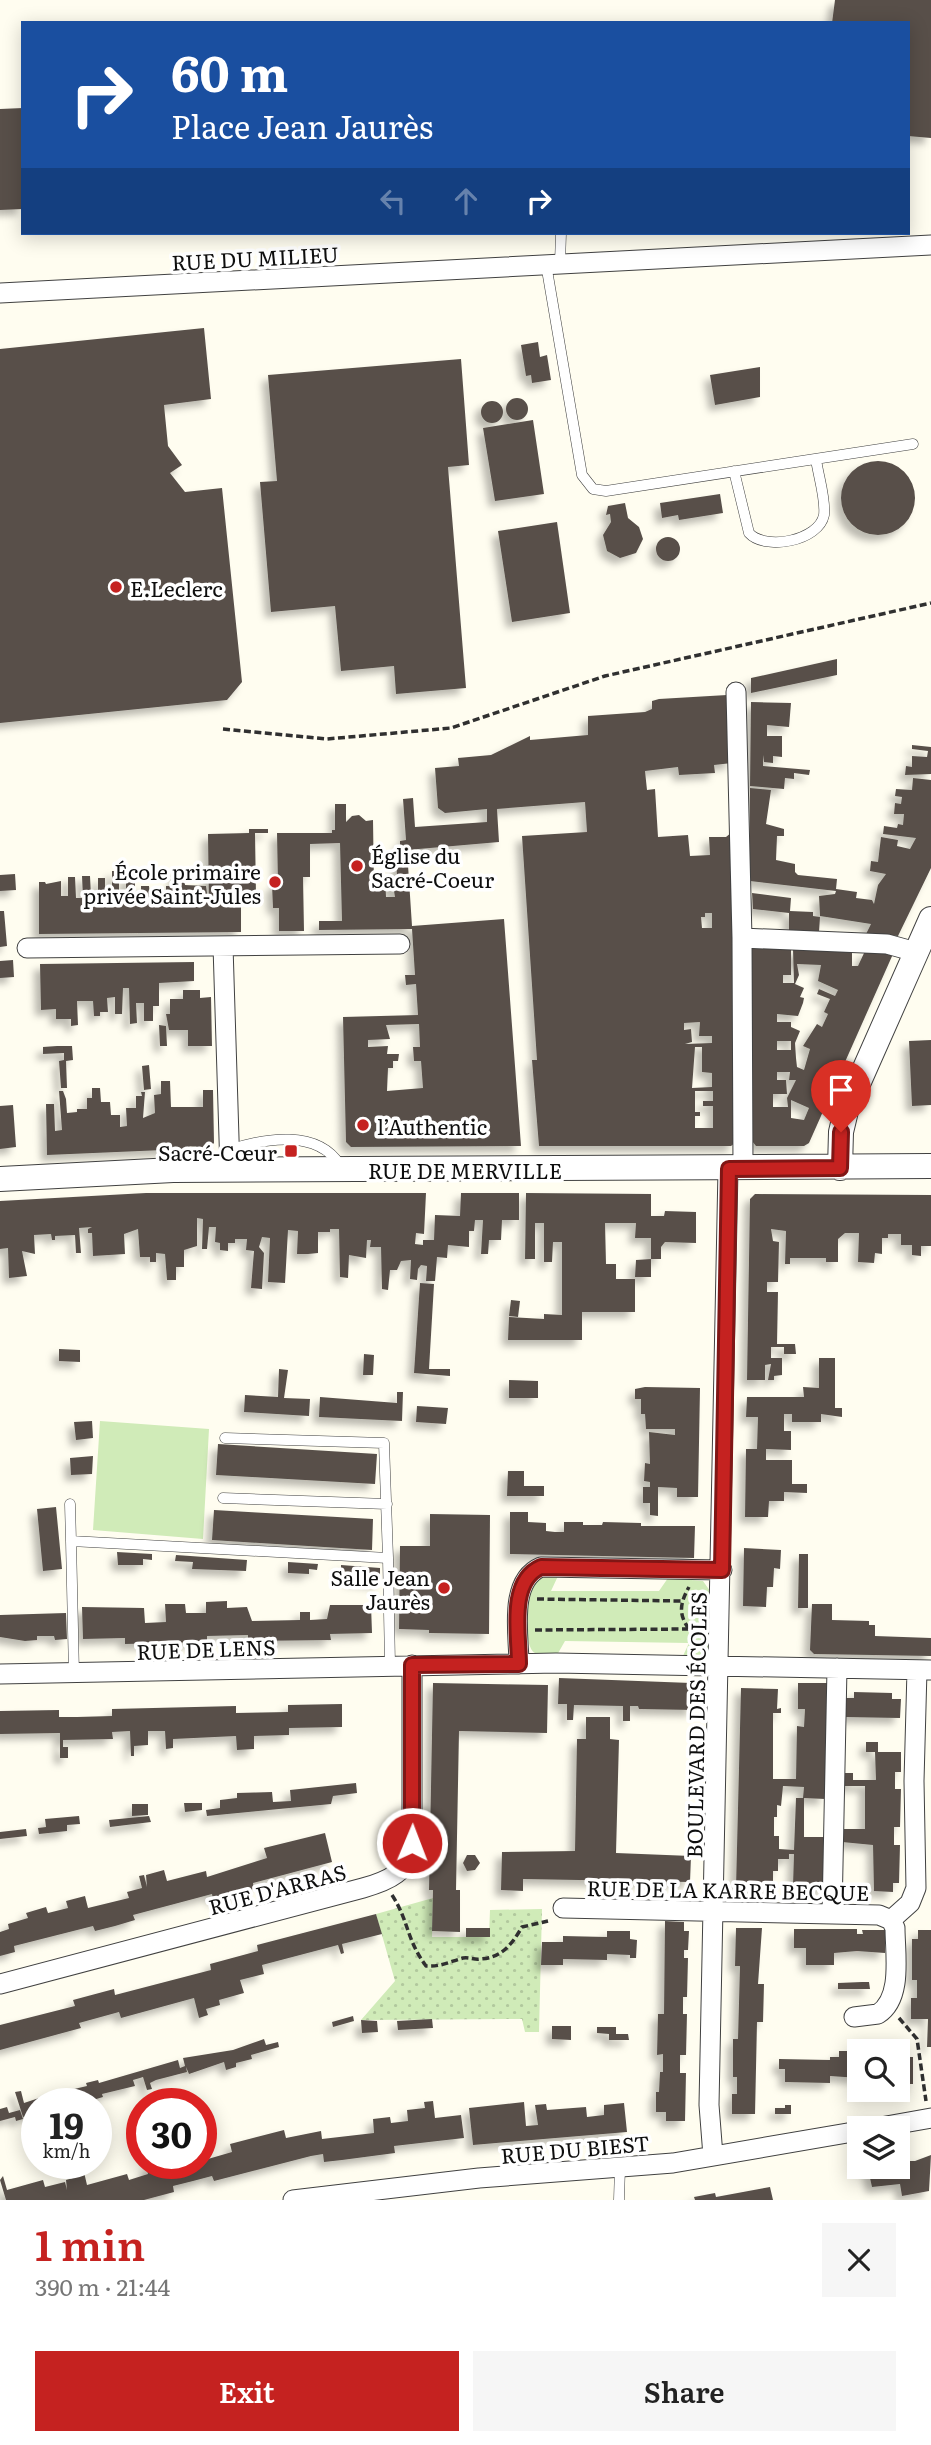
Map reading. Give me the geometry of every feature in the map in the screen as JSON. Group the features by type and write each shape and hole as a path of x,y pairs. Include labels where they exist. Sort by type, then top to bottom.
{"street":[{"name":"RUE DU MILIEU","path":"0,293 931,245"},
{"name":"BOULEVARD DES ÉCOLES","path":"713,2156 709,2118 713,1911 710,1666 722,1570 736,1169 742,938 736,692"},
{"path":"840,1168 841,1132 846,1111 931,919"},
{"path":"742,938 887,944 916,952"},
{"path":"27,948 400,944"},
{"path":"223,946 230,1160"},
{"name":"RUE DE MERVILLE","path":"0,1179 230,1160 342,1170 931,1166"},
{"path":"519,1664 520,1599 524,1581 541,1567 722,1570"},
{"name":"RUE DE LENS","path":"0,1674 519,1664 924,1670"},
{"name":"RUE D'ARRAS","path":"0,1984 384,1882 404,1867 411,1852 412,1665"},
{"path":"832,1914 837,1668"},
{"path":"854,2017 870,2016 885,2010 895,1984 895,1928 891,1920 911,1903 916,1888 914,1781 924,1670"},
{"name":"RUE DE LA KARRE BECQUE","path":"563,1908 879,1915 891,1920"},
{"path":"910,2122 930,2118"},
{"name":"RUE DU BIEST","path":"293,2200 479,2178 620,2167 713,2156 847,2133"}],"lane":[{"path":"560,235 553,264 582,475 588,485 606,491 914,444"},
{"path":"734,471 749,533 755,541 767,543 808,535 819,525 824,514 816,459"},
{"path":"225,1438 384,1443 390,1665"},
{"path":"223,1499 387,1504"},
{"path":"70,1504 74,1674"},
{"path":"71,1541 388,1558"},
{"path":"619,2200 620,2167"}],"path":[{"path":"223,729 327,739 451,728 605,676 931,603"},
{"path":"699,1570 681,1601 681,1618 699,1640 710,1666"},
{"path":"520,1599 681,1601"},
{"path":"519,1630 689,1629"},
{"path":"384,1882 403,1912 408,1939 426,1966 438,1967 467,1957 478,1960 499,1954 510,1946 522,1927 531,1923 548,1922 563,1908"},
{"path":"885,2010 898,2018 917,2039 930,2118"}],"green space":[{"path":"100,1421 209,1429 203,1539 93,1530"},
{"path":"540,1576 558,1576 551,1591 659,1591 668,1578 703,1581 710,1591 708,1649 701,1656 682,1658 689,1643 565,1641 557,1655 537,1654 531,1649 529,1642 527,1612 529,1586"},
{"path":"433,1898 432,1937 489,1937 490,1910 542,1909 539,2032 525,2032 522,2019 361,2020 395,1981 376,1914"}],"building":[{"path":"835,0 931,0 931,138 910,136 910,21 832,21"},
{"path":"21,108 21,209 0,210 0,109"},
{"name":"E.Leclerc","path":"204,328 211,399 164,405 168,446 182,465 170,473 185,492 222,488 242,682 227,700 0,723 0,349"},
{"path":"538,342 540,357 547,355 551,380 532,383 531,375 526,376 521,345"},
{"path":"461,359 469,465 448,467 466,688 396,694 394,666 341,671 335,606 271,612 260,482 277,481 268,375"},
{"path":"760,367 760,397 715,405 710,375"},
{"path":"517,398 525,401 528,409 525,417 517,420 509,417 506,409 509,401"},
{"path":"492,401 500,404 503,412 500,420 492,423 484,420 481,412 484,404"},
{"path":"533,420 544,494 495,501 483,428"},
{"path":"878,461 899,467 909,477 915,498 909,519 899,529 878,535 857,529 847,519 841,498 847,477 857,467"},
{"path":"720,494 723,513 679,520 678,515 662,518 660,503"},
{"path":"625,503 628,518 639,527 643,539 636,553 620,558 607,551 603,535 611,522 610,514 606,515 608,506"},
{"path":"557,522 570,613 512,622 498,531"},
{"path":"668,537 677,540 680,549 677,558 668,561 659,558 656,549 659,540"},
{"path":"837,659 837,675 751,693 751,678"},
{"path":"727,695 732,763 714,765 715,773 679,775 678,767 645,771 647,790 655,789 658,837 688,835 690,856 710,855 709,837 726,837 732,832 735,1143 731,1146 539,1146 532,1060 537,1060 522,836 587,832 585,802 497,809 499,842 407,850 412,926 504,919 521,1146 351,1147 346,1142 343,1017 418,1015 416,984 406,985 405,975 415,975 412,929 319,930 319,921 342,921 340,843 310,844 310,877 303,877 304,931 279,931 279,908 273,908 272,885 278,884 277,833 332,833 332,830 335,830 335,804 346,804 346,822 352,816 359,815 366,821 373,820 374,889 379,889 378,876 385,875 386,897 395,897 394,891 389,891 388,879 397,878 396,853 400,853 400,841 406,840 403,799 413,798 415,827 487,822 487,809 445,813 438,808 435,768 459,766 458,758 491,755 530,736 530,740 588,735 588,716 645,712 652,709 652,701","holes":["705,913 712,913 712,928 702,928 701,917 705,917","700,1022 699,1036 712,1036 712,1043 685,1044 692,1042 691,1029 684,1030 684,1023","419,1024 420,1047 413,1047 414,1061 421,1061 423,1088 387,1091 388,1068 393,1068 393,1061 398,1061 399,1054 387,1054 388,1046 368,1047 368,1040 390,1039 386,1025","695,1047 702,1047 702,1072 712,1073 712,1087 692,1088","695,1091 713,1091 713,1101 703,1101 703,1106 713,1106 713,1128 695,1128 695,1116 700,1116 700,1112 695,1112"]},
{"path":"751,702 791,703 789,727 767,725 767,736 782,736 782,757 773,756 773,763 764,762 763,755 763,766 810,770 809,775 794,773 794,779 785,778 784,789 750,786"},
{"path":"912,745 931,747 931,774 905,775 906,766 912,767 912,756 927,757 928,751 912,749"},
{"path":"913,778 931,780 931,868 898,936 866,934 871,924 820,916 819,896 835,894 836,891 750,881 750,788 771,790 766,824 784,829 784,836 777,836 776,860 795,864 795,872 798,875 837,879 836,889 857,892 856,898 872,900 874,904 878,885 886,874 870,871 871,861 878,862 881,837 898,840 897,846 910,849 916,838 883,834 884,826 897,828 898,824 903,825 904,814 894,814 895,803 901,804 902,797 895,796 896,789 912,790"},
{"path":"249,829 268,829 268,833 255,833 256,896 241,896 241,932 39,934 39,882 46,884 61,881 61,896 68,896 68,877 75,877 76,898 83,898 82,876 90,876 91,896 98,896 98,878 105,878 105,907 112,907 112,871 117,871 119,876 119,895 126,895 126,876 135,876 135,895 141,895 141,886 149,886 150,896 166,894 166,886 175,886 175,872 184,871 185,885 206,886 209,907 208,834 249,833"},
{"path":"15,874 16,890 0,891 0,875"},
{"path":"752,893 791,898 790,911 813,912 813,916 820,917 819,932 789,930 789,913 753,909"},
{"path":"0,911 4,911 7,946 0,947"},
{"path":"750,947 791,949 791,975 783,975 783,983 794,983 793,949 852,951 852,966 858,966 865,951 893,954 809,1143 804,1146 756,1146 752,1141","holes":["797,964 821,965 818,981 838,990 835,996 819,989 817,994 830,999 824,1012 828,1014 822,1027 817,1024 803,1046 810,1049 804,1070 797,1067 796,1058 795,1043 800,1031 791,1027 791,1022 777,1022 777,1014 798,1016 804,998 800,997 804,988 795,984 799,975","777,1041 791,1041 791,1050 777,1050","777,1072 790,1072 789,1080 796,1080 787,1098 788,1107 773,1107 773,1094 787,1094 786,1080 777,1080","791,1100 809,1108 804,1120 791,1118"]},
{"path":"13,960 14,977 0,978 0,961"},
{"path":"194,962 194,981 159,983 159,1006 153,1006 153,1021 144,1021 144,1003 136,1003 137,1023 130,1024 129,988 123,988 122,1014 115,1014 115,997 107,998 108,1012 100,1012 100,1016 94,1016 93,1001 77,1001 78,1025 71,1026 71,1019 56,1019 56,1009 41,1010 40,964"},
{"path":"183,990 200,990 200,998 211,997 212,1046 188,1046 188,1030 169,1030 166,1014 170,1014 170,999 183,999"},
{"path":"159,1025 166,1026 167,1046 160,1046"},
{"path":"931,1040 931,1105 912,1106 909,1041"},
{"path":"72,1046 73,1060 66,1061 67,1088 61,1088 59,1061 64,1060 64,1053 43,1054 43,1047"},
{"path":"149,1065 151,1089 144,1090 142,1066"},
{"path":"161,1081 170,1081 171,1107 203,1107 203,1090 213,1090 214,1143 209,1148 190,1146 187,1149 47,1155 46,1104 54,1104 55,1131 62,1130 59,1091 63,1091 66,1099 67,1113 87,1109 87,1098 92,1098 92,1088 100,1088 101,1102 110,1102 111,1115 120,1115 120,1127 127,1126 126,1108 136,1108 136,1096 142,1096 141,1092 145,1092 143,1118 155,1113 154,1095 161,1094"},
{"path":"13,1105 16,1147 0,1149 0,1106"},
{"path":"146,1193 426,1193 424,1234 416,1233 415,1244 423,1245 423,1240 434,1240 435,1215 460,1216 461,1193 519,1193 519,1220 502,1220 501,1240 489,1240 488,1254 481,1254 483,1220 475,1220 474,1231 469,1231 469,1247 448,1245 447,1258 437,1257 435,1281 426,1281 427,1266 421,1265 417,1280 410,1279 411,1260 401,1261 397,1270 390,1270 388,1290 382,1289 381,1247 370,1247 371,1240 367,1240 366,1258 349,1255 348,1278 340,1277 339,1229 318,1232 318,1253 308,1254 297,1254 298,1231 288,1230 285,1283 268,1282 270,1238 262,1237 259,1247 264,1253 262,1289 251,1288 254,1251 246,1250 247,1239 235,1239 235,1243 228,1243 228,1251 220,1250 220,1243 215,1242 216,1227 209,1227 207,1249 202,1249 203,1219 197,1218 197,1246 184,1250 184,1267 176,1267 176,1280 167,1280 165,1254 156,1253 156,1262 150,1262 150,1257 140,1257 138,1229 124,1234 125,1254 93,1256 92,1233 88,1233 88,1229 92,1227 79,1228 81,1253 76,1253 75,1235 55,1236 55,1240 52,1240 51,1234 34,1235 35,1254 22,1251 27,1276 9,1278 8,1248 0,1249 0,1201"},
{"path":"526,1193 651,1194 651,1216 664,1216 665,1211 696,1212 696,1243 665,1242 661,1247 661,1259 651,1259 651,1238 635,1238 636,1223 605,1223 606,1264 616,1264 616,1279 635,1279 635,1312 582,1312 582,1340 508,1340 509,1317 544,1319 544,1314 562,1315 562,1242 553,1242 552,1262 544,1262 544,1223 535,1223 535,1259 525,1259"},
{"path":"755,1194 931,1195 931,1246 921,1246 921,1256 912,1255 912,1245 901,1245 901,1234 888,1234 888,1238 882,1238 882,1254 875,1253 874,1263 858,1262 859,1233 845,1233 838,1239 838,1262 826,1262 826,1258 790,1258 790,1264 785,1264 786,1231 771,1229 773,1241 779,1242 778,1282 767,1282 767,1292 778,1292 777,1344 795,1344 796,1354 784,1354 784,1347 771,1347 771,1358 782,1358 782,1375 774,1376 774,1380 768,1380 771,1364 765,1365 765,1380 747,1380 750,1199"},
{"path":"651,1259 651,1277 635,1277 636,1260"},
{"path":"420,1283 434,1284 429,1369 450,1369 450,1376 414,1373"},
{"path":"511,1300 520,1301 518,1317 509,1316"},
{"path":"59,1349 80,1350 80,1362 59,1361"},
{"path":"364,1354 374,1355 373,1375 363,1375"},
{"path":"819,1358 835,1358 835,1408 842,1408 842,1417 821,1414 821,1422 792,1422 792,1414 784,1414 784,1431 791,1431 791,1450 766,1449 766,1460 792,1460 792,1484 807,1484 807,1493 784,1492 784,1501 769,1501 768,1517 745,1517 746,1449 757,1449 758,1417 746,1417 747,1397 804,1397 803,1387 819,1388"},
{"path":"279,1369 288,1370 284,1398 310,1399 309,1416 244,1412 245,1395 278,1397"},
{"path":"509,1380 538,1381 538,1398 509,1398"},
{"path":"700,1388 698,1497 677,1497 677,1488 658,1487 658,1516 650,1515 650,1503 643,1503 643,1487 650,1487 650,1482 644,1481 645,1463 650,1464 649,1432 675,1435 675,1429 646,1429 645,1414 641,1414 641,1399 635,1399 635,1389"},
{"path":"397,1392 403,1392 402,1421 319,1417 320,1397 397,1403"},
{"path":"417,1406 448,1408 446,1424 416,1422"},
{"path":"92,1421 93,1438 76,1440 74,1422"},
{"path":"218,1444 377,1454 375,1484 216,1475"},
{"path":"93,1456 92,1474 71,1475 70,1458"},
{"path":"508,1471 524,1471 524,1486 544,1486 544,1496 507,1496"},
{"path":"56,1507 62,1569 43,1571 37,1509"},
{"path":"214,1510 373,1519 372,1550 212,1540"},
{"path":"510,1512 528,1512 528,1522 546,1523 546,1531 555,1532 564,1532 564,1522 583,1522 583,1525 602,1525 603,1522 641,1523 641,1526 695,1526 694,1558 510,1554"},
{"name":"Salle Jean Jaurès","path":"430,1514 490,1515 489,1634 429,1633 429,1630 399,1629 400,1546 430,1546"},
{"path":"744,1548 781,1550 780,1569 774,1568 773,1587 767,1587 766,1607 743,1606"},
{"path":"117,1552 152,1554 152,1560 143,1559 143,1565 118,1565"},
{"path":"799,1554 808,1554 808,1608 798,1608"},
{"path":"176,1555 247,1560 246,1571 192,1569 193,1562 175,1561"},
{"path":"288,1562 318,1564 317,1570 309,1569 309,1574 288,1573"},
{"path":"341,1565 380,1568 380,1583 350,1580 350,1572 341,1571"},
{"path":"227,1601 227,1608 247,1607 252,1621 300,1620 300,1612 310,1612 310,1620 327,1619 330,1605 371,1605 372,1633 330,1634 331,1640 248,1641 248,1635 207,1636 207,1642 125,1644 125,1638 83,1639 82,1607 144,1608 145,1623 166,1622 165,1604 185,1604 186,1613 206,1613 206,1602"},
{"path":"812,1604 832,1604 832,1620 869,1621 869,1625 875,1625 875,1636 931,1638 931,1656 814,1654 810,1650"},
{"path":"66,1613 67,1639 55,1640 54,1636 37,1636 37,1640 25,1641 0,1637 0,1615"},
{"path":"559,1678 691,1683 694,1710 639,1709 638,1706 630,1706 630,1721 623,1721 623,1706 574,1705 573,1720 567,1720 567,1704 558,1704"},
{"path":"433,1683 548,1685 547,1733 459,1731 456,1890 460,1890 460,1932 432,1931 433,1890 429,1890"},
{"path":"798,1683 827,1683 825,1799 804,1798 804,1837 825,1837 824,1891 793,1886 794,1854 789,1854 789,1859 778,1859 778,1871 773,1871 773,1889 736,1888 741,1688 778,1689 777,1709 781,1708 781,1713 773,1713 773,1779 796,1779 797,1726 804,1727 805,1709 798,1709","holes":["783,1786 804,1787 803,1798 796,1798 794,1850 779,1849 779,1836 774,1836 774,1817 777,1817 777,1805 781,1806"]},
{"path":"854,1692 892,1693 892,1699 901,1699 900,1718 845,1717 845,1698 854,1698"},
{"path":"342,1704 342,1727 289,1728 289,1735 254,1736 254,1749 237,1750 236,1736 173,1739 173,1748 166,1749 165,1731 148,1731 148,1745 134,1746 134,1756 131,1756 130,1731 112,1732 113,1739 63,1740 63,1747 68,1747 68,1758 60,1758 60,1733 0,1734 0,1711 59,1710 59,1717 77,1717 112,1716 112,1709 236,1706 236,1713 288,1712 288,1705"},
{"path":"586,1717 610,1717 610,1739 619,1740 616,1853 691,1856 690,1882 523,1879 523,1891 501,1890 502,1852 575,1851 577,1739 586,1739"},
{"path":"866,1742 878,1742 878,1752 901,1752 901,1772 895,1772 895,1789 901,1789 900,1827 894,1827 894,1845 900,1845 899,1883 893,1883 893,1892 874,1891 873,1845 842,1842 843,1829 865,1829 865,1786 843,1786 844,1773 853,1773 853,1780 876,1780 875,1752 866,1752"},
{"path":"356,1783 357,1793 333,1796 331,1804 207,1816 206,1810 220,1808 220,1800 237,1798 237,1793 272,1792 273,1802 291,1801 290,1790"},
{"path":"184,1803 202,1803 202,1810 185,1812"},
{"path":"132,1804 148,1804 148,1815 132,1816"},
{"path":"79,1816 80,1824 67,1825 67,1831 39,1834 38,1828 46,1827 45,1819"},
{"path":"149,1816 151,1822 110,1827 109,1820"},
{"path":"26,1829 27,1836 0,1839 0,1832"},
{"path":"325,1833 332,1862 253,1883 254,1889 213,1900 212,1894 133,1915 135,1920 115,1926 95,1931 93,1926 14,1946 15,1952 0,1956 0,1932 9,1929 8,1924 28,1918 26,1913 46,1907 48,1913 68,1908 66,1901 85,1896 88,1908 129,1898 127,1892 142,1888 139,1876 144,1875 147,1887 146,1875 164,1870 167,1881 206,1871 207,1877 267,1858 264,1848"},
{"path":"467,1855 475,1855 480,1863 475,1870 467,1871 463,1863"},
{"path":"376,1914 382,1934 342,1944 344,1953 341,1954 338,1945 262,1965 264,1974 240,1980 244,1993 219,2000 220,2005 206,2009 208,2015 199,2018 194,1998 121,2018 119,2012 79,2023 81,2028 0,2050 0,2025 75,2006 73,2000 114,1989 115,1995 211,1970 210,1964 258,1951 257,1945"},
{"path":"665,1921 684,1922 684,1931 689,1931 688,1950 684,1950 684,1958 688,1958 687,1997 683,1997 683,2014 687,2014 686,2055 680,2055 680,2073 686,2073 685,2121 666,2121 666,2112 656,2112 656,2092 659,2092 660,2072 663,2072 663,2054 657,2055 658,2014 664,2014"},
{"path":"466,1928 490,1928 490,1937 466,1937"},
{"path":"736,1928 762,1928 758,1984 764,1984 763,2022 757,2022 755,2114 732,2114 732,2094 737,2094 737,2077 733,2077 733,2039 738,2039 740,1966 735,1966"},
{"path":"794,1929 857,1929 857,1934 863,1934 862,1930 885,1930 885,1953 834,1953 834,1965 806,1965 806,1948 794,1948"},
{"path":"918,1930 931,1930 931,2047 927,2047 928,2019 911,2019 911,1998 917,1998 917,1980 912,1980 912,1939 918,1939"},
{"path":"607,1931 630,1931 630,1939 637,1940 636,1958 630,1958 630,1955 607,1954 607,1960 563,1959 563,1965 541,1965 542,1942 563,1942 563,1936 607,1937"},
{"path":"869,1982 870,1989 838,1989 838,1983"},
{"path":"353,2016 354,2021 333,2027 332,2022"},
{"path":"432,2019 433,2028 398,2030 397,2021"},
{"path":"361,2020 377,2021 378,2032 362,2033"},
{"path":"552,2026 571,2026 571,2040 552,2039"},
{"path":"597,2027 616,2027 616,2034 628,2034 629,2040 609,2040 609,2034 597,2033"},
{"path":"264,2039 266,2045 278,2042 279,2047 251,2055 252,2059 236,2063 236,2067 226,2070 224,2062 189,2074 186,2067 187,2072 150,2083 152,2088 146,2088 143,2077 133,2080 135,2086 112,2092 112,2088 78,2088 87,2086 86,2083 98,2080 99,2083 178,2060 180,2068 185,2066 183,2058 233,2050"},
{"path":"839,2051 847,2051 847,2077 830,2076 830,2083 785,2082 785,2069 779,2069 779,2059 830,2060 830,2057 839,2057"},
{"path":"910,2057 913,2057 913,2084 910,2084"},
{"path":"21,2091 21,2111 15,2092"},
{"path":"433,2101 435,2118 461,2115 464,2138 394,2146 395,2153 342,2160 324,2162 323,2154 214,2181 213,2179 217,2179 217,2156 232,2152 230,2144 284,2130 286,2138 321,2131 322,2139 374,2133 373,2119 390,2117 391,2123 408,2121 407,2110 425,2108 424,2102"},
{"path":"524,2102 526,2126 538,2125 535,2105 546,2104 547,2110 586,2107 587,2117 604,2115 604,2105 624,2103 627,2132 473,2145 469,2108"},
{"path":"785,2105 791,2105 791,2114 775,2114 775,2108 785,2108"},
{"path":"7,2107 9,2113 20,2110 21,2120 16,2121 15,2117 0,2121 0,2109"},
{"path":"931,2155 929,2191 902,2196 900,2184 872,2187 870,2179 910,2179 910,2161"},
{"path":"126,2174 126,2179 200,2179 173,2186 174,2192 144,2200 6,2200 0,2180 3,2176 7,2190 43,2180 45,2187 65,2182 67,2190 66,2180 70,2179 86,2179 87,2185"},
{"path":"770,2187 773,2200 695,2200 694,2197 715,2193 716,2197"}],"place":[{"name":"E.Leclerc","path":"116,587"},
{"name":"Église du Sacré-Coeur","path":"357,866"},
{"name":"École primaire privée Saint-Jules","path":"275,882"},
{"name":"l’Authentic","path":"363,1125"},
{"name":"Sacré-Cœur","path":"291,1151"},
{"name":"Salle Jean Jaurès","path":"444,1588"}],"route":[{"path":"412,1843 412,1665 519,1664 521,1588 528,1575 541,1567 722,1570 729,1169 840,1168 841,1132"}]}
